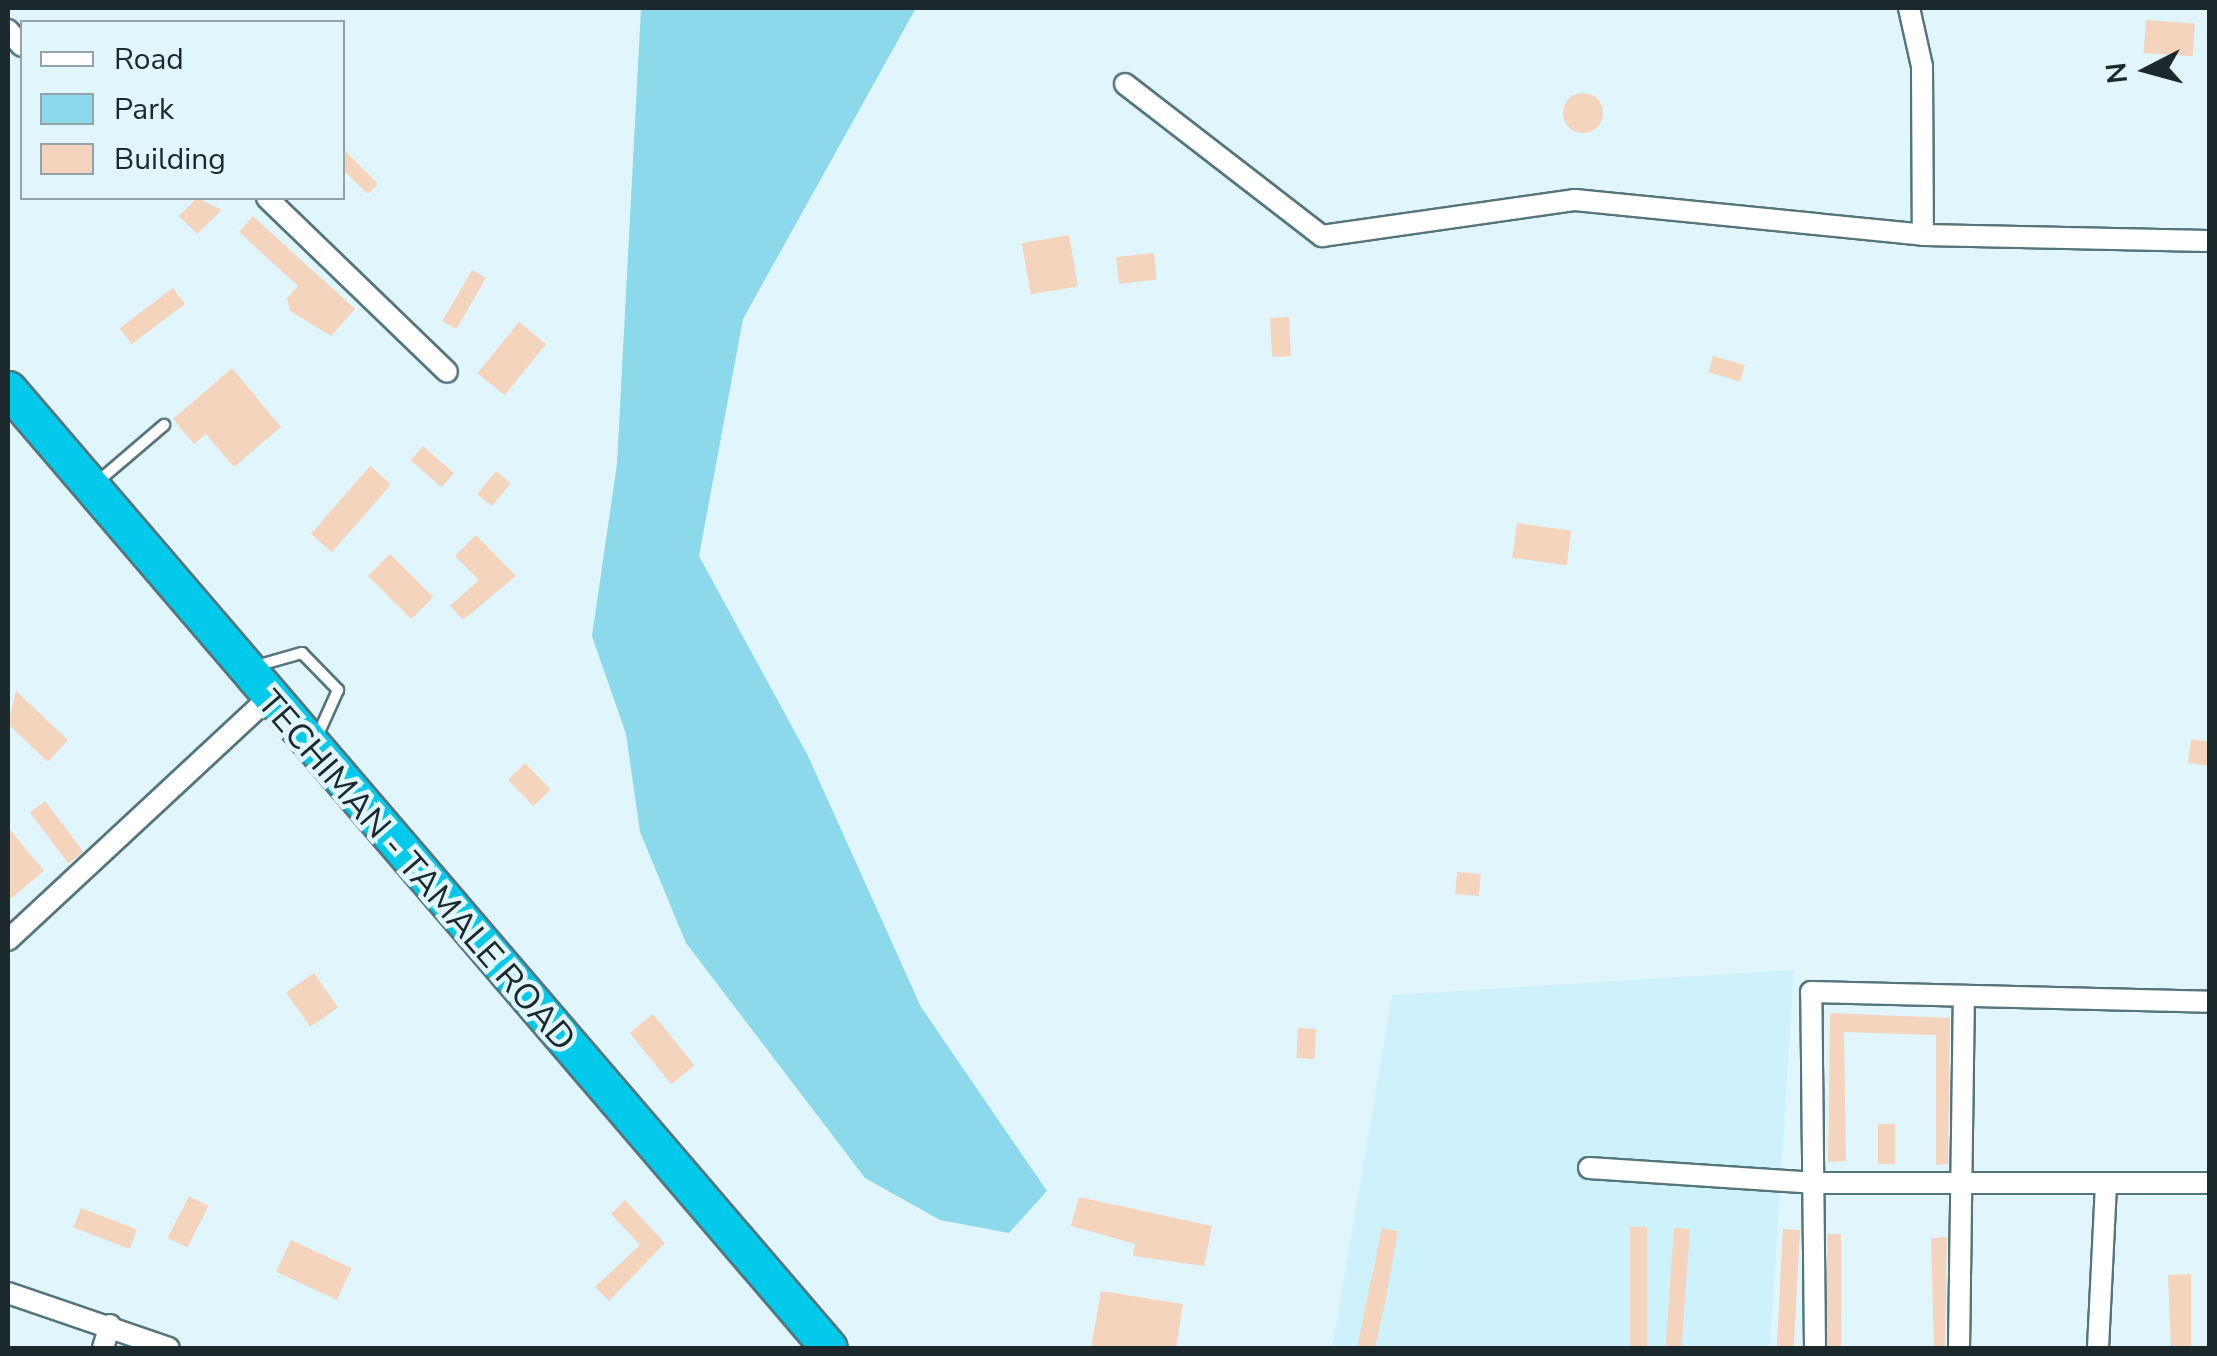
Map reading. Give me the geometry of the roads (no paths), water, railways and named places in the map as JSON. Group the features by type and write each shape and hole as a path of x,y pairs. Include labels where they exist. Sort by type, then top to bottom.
{"highway":[{"name":"TECHIMAN - TAMALE ROAD","path":"8,390 266,700 828,1348"}],"street":[{"path":"1909,8 1922,66 1923,235"},
{"path":"1125,84 1322,236 1575,200 1923,235 2210,241"},
{"path":"269,200 447,372"},
{"path":"8,940 266,700"},
{"path":"1815,1348 1810,992 1964,1002 2210,1002"},
{"path":"1959,1348 1964,1002"},
{"path":"1589,1168 1812,1182 2210,1183"},
{"path":"2098,1348 2106,1184"},
{"path":"8,1293 169,1348"},
{"path":"103,1348 110,1325"}],"lane":[{"path":"91,488 164,425"},
{"path":"242,670 302,654 338,690 312,750"}]}
